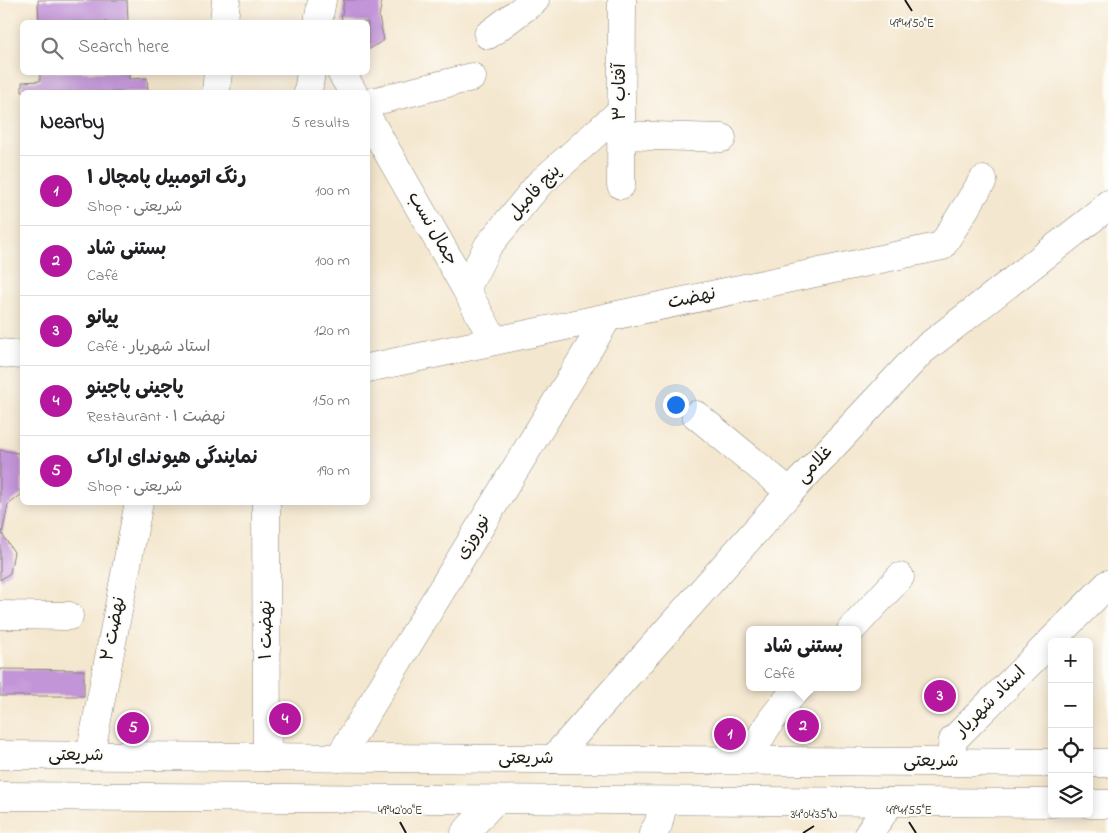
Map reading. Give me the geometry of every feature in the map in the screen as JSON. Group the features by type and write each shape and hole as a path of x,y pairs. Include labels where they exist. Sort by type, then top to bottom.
{"street":[{"path":"224,20 226,0"},
{"path":"318,20 322,0"},
{"path":"488,35 535,0"},
{"name":"آفتاب ۳","path":"622,0 622,185"},
{"path":"216,90 218,75"},
{"path":"308,90 311,75"},
{"path":"343,75 352,90"},
{"path":"370,102 472,77"},
{"name":"جمال نسب","path":"370,121 494,341"},
{"path":"621,123 722,138"},
{"name":"پنج فامیل","path":"466,289 488,246 539,184 621,123"},
{"name":"نهضت","path":"370,368 942,246 983,180"},
{"name":"غلامی","path":"552,759 790,492 922,351 1102,211 1108,204"},
{"name":"نوروزی","path":"339,758 608,317"},
{"path":"0,353 20,355"},
{"path":"696,415 790,492"},
{"name":"نهضت ۲","path":"90,756 138,505"},
{"name":"نهضت ۱","path":"267,757 269,506"},
{"path":"855,626 900,577"},
{"name":"استاد شهریار","path":"950,762 953,740 1108,584"},
{"path":"0,615 70,616"},
{"path":"750,761 757,739 776,712 795,691"},
{"name":"شریعتی","path":"0,755 1048,763"},
{"path":"1093,763 1108,763"},
{"path":"0,796 1048,803"},
{"path":"465,833 495,800"},
{"path":"653,833 658,825 664,801"},
{"path":"869,833 891,802"},
{"path":"1093,804 1108,804"}],"building":[{"path":"38,0 127,0 128,20 39,20"},
{"path":"344,0 382,0 379,17 384,40 370,49 370,20 341,20"},
{"path":"40,75 129,75 129,79 147,78 148,90 22,90 22,82 40,81"},
{"path":"0,450 18,453 20,457 20,496 8,505 2,534 14,552 10,573 0,580"},
{"path":"0,669 84,670 84,696 0,696"}],"place":[{"name":"پیانو","path":"940,696"},
{"name":"پاچینی پاچینو","path":"285,719"},
{"name":"بستنی شاد","path":"803,726"},
{"name":"نمایندگی هیوندای اراک","path":"133,728"},
{"name":"رنگ اتومبیل پامچال ۱","path":"730,734"}]}
